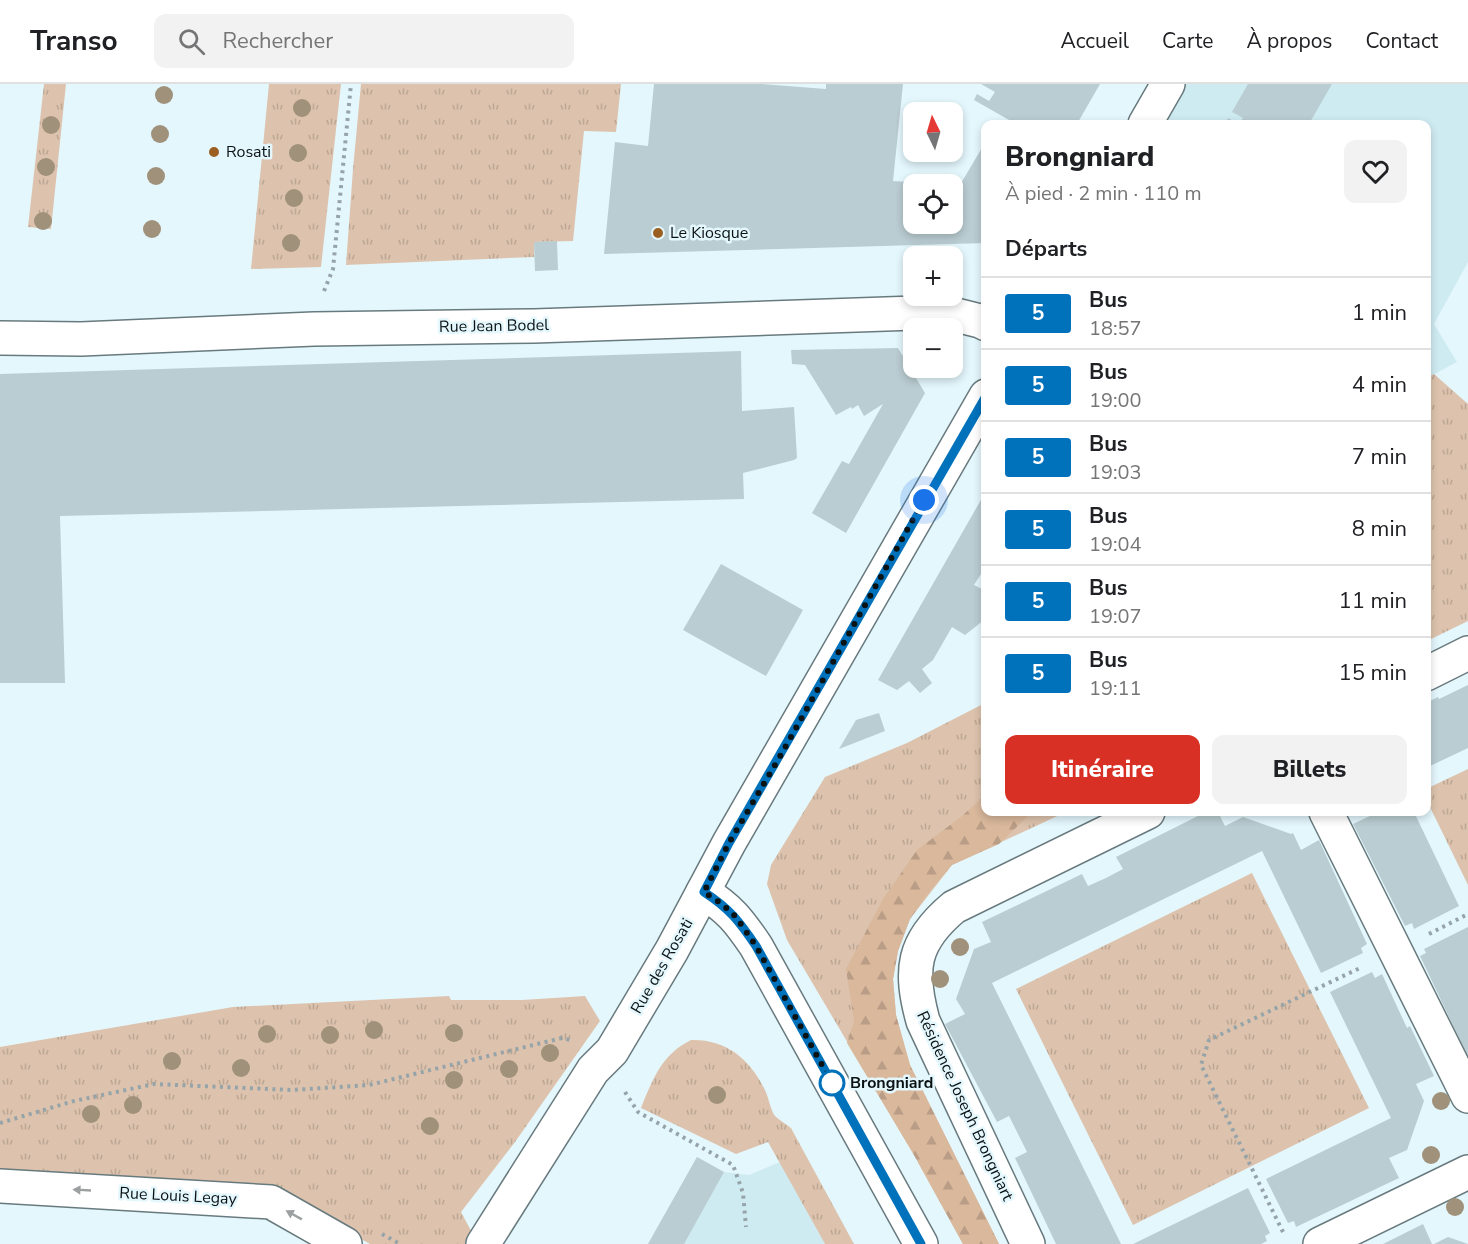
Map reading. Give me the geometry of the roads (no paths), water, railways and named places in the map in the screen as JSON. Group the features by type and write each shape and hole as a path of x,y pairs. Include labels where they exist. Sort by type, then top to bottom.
{"street":[{"path":"1147,120 1168,84"},
{"name":"Rue Jean Bodel","path":"0,338 81,339 314,329 546,325 944,312 981,322"},
{"name":"Rue des Rosati","path":"483,1244 593,1070 612,1052 672,950 729,843 981,405"},
{"path":"1431,672 1468,653"},
{"name":"Résidence Joseph Brongniart","path":"1028,1244 923,1022 916,984 916,965 920,949 928,932 954,907 1141,816"},
{"path":"1328,816 1468,1096"},
{"path":"704,892 736,917 756,946 921,1244"},
{"path":"1320,1244 1468,1172"},
{"name":"Rue Louis Legay","path":"0,1186 271,1202 345,1244"}],"place":[{"name":"Rosati","path":"214,152"},
{"name":"Le Kiosque","path":"658,233"},
{"name":"Brongniard","path":"832,1083"}]}
